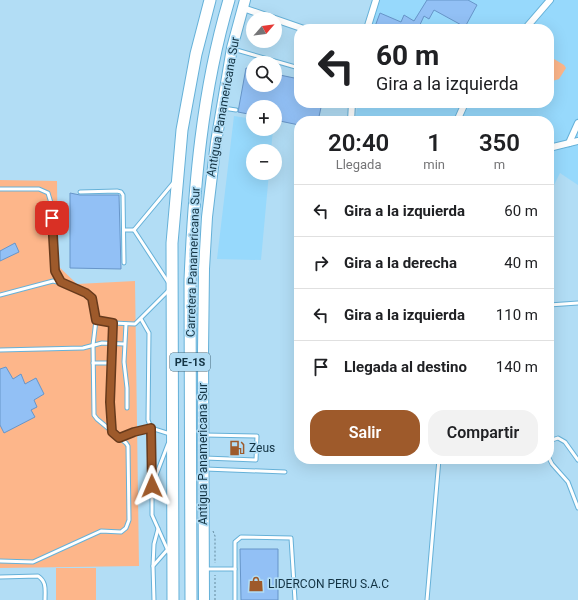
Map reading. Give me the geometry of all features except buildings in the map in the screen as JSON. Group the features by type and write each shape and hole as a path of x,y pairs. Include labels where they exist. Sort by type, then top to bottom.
{"highway":[{"name":"Carretera Panamericana Sur","path":"174,600 173,562 170,547 172,435 172,243 176,179 182,130 196,54 210,0"},
{"name":"Carretera Panamericana Sur","path":"191,600 191,242 203,125 214,60 229,0"}],"main road":[{"name":"Antigua Panamericana Sur","path":"204,600 204,269 207,217 216,142 232,48 244,4"}],"street":[{"path":"369,24 376,0"},
{"path":"529,24 550,0"},
{"path":"244,4 294,25"},
{"path":"569,143 578,123"},
{"path":"554,147 578,141"}],"lane":[{"path":"232,48 294,67"},
{"path":"222,108 236,110"},
{"path":"134,230 176,179"},
{"path":"0,189 40,189 48,193 51,203 53,263 55,271 61,282"},
{"path":"80,192 121,192 123,195 124,263"},
{"path":"124,230 134,230"},
{"path":"96,320 113,323 135,324 172,288 134,230"},
{"path":"0,295 53,281 61,282 86,293 92,298 96,320 93,345 94,415 128,446 129,520 126,528 121,532 101,531 33,562 0,561"},
{"path":"554,305 578,303"},
{"path":"141,319 149,333 148,412 151,428 152,515 158,529 170,547 153,566"},
{"path":"112,432 110,402 111,343 113,323"},
{"path":"126,324 124,344 127,408"},
{"path":"0,350 83,348 111,343 124,344"},
{"path":"93,363 111,363"},
{"path":"119,438 134,432 151,428 172,435 152,486"},
{"path":"203,435 257,436 256,460 203,463"},
{"path":"554,439 558,438 565,442 578,460"},
{"path":"203,463 286,472"},
{"path":"427,600 439,464"},
{"path":"552,464 568,482 578,508"},
{"path":"154,600 154,544 158,529"},
{"path":"235,600 235,542 241,537 291,538 295,600"},
{"path":"204,569 235,569"},
{"path":"0,577 38,576 43,579 45,585 45,600"}],"path":[{"path":"212,530 215,536 215,600"}],"shaded area":[{"path":"379,0 578,0 578,185 560,173 554,185 554,116 356,116 357,108 554,108 554,24 372,24"},
{"path":"554,59 566,68 559,79 554,80"},
{"path":"234,116 246,118 246,136 272,136 272,144 246,144 246,180 268,180 261,260 217,259"},
{"path":"0,180 57,181 58,266 77,284 135,281 139,566 0,568"},
{"path":"56,568 96,568 96,600 56,600"}],"place":[{"name":"Zeus","path":"237,448"},
{"name":"LIDERCON PERU S.A.C","path":"256,584"}],"route":[{"path":"52,218 53,263 55,271 61,282 86,293 92,298 96,313 96,320 113,323 111,343 110,402 112,432 119,438 134,432 151,428 152,486"}]}
